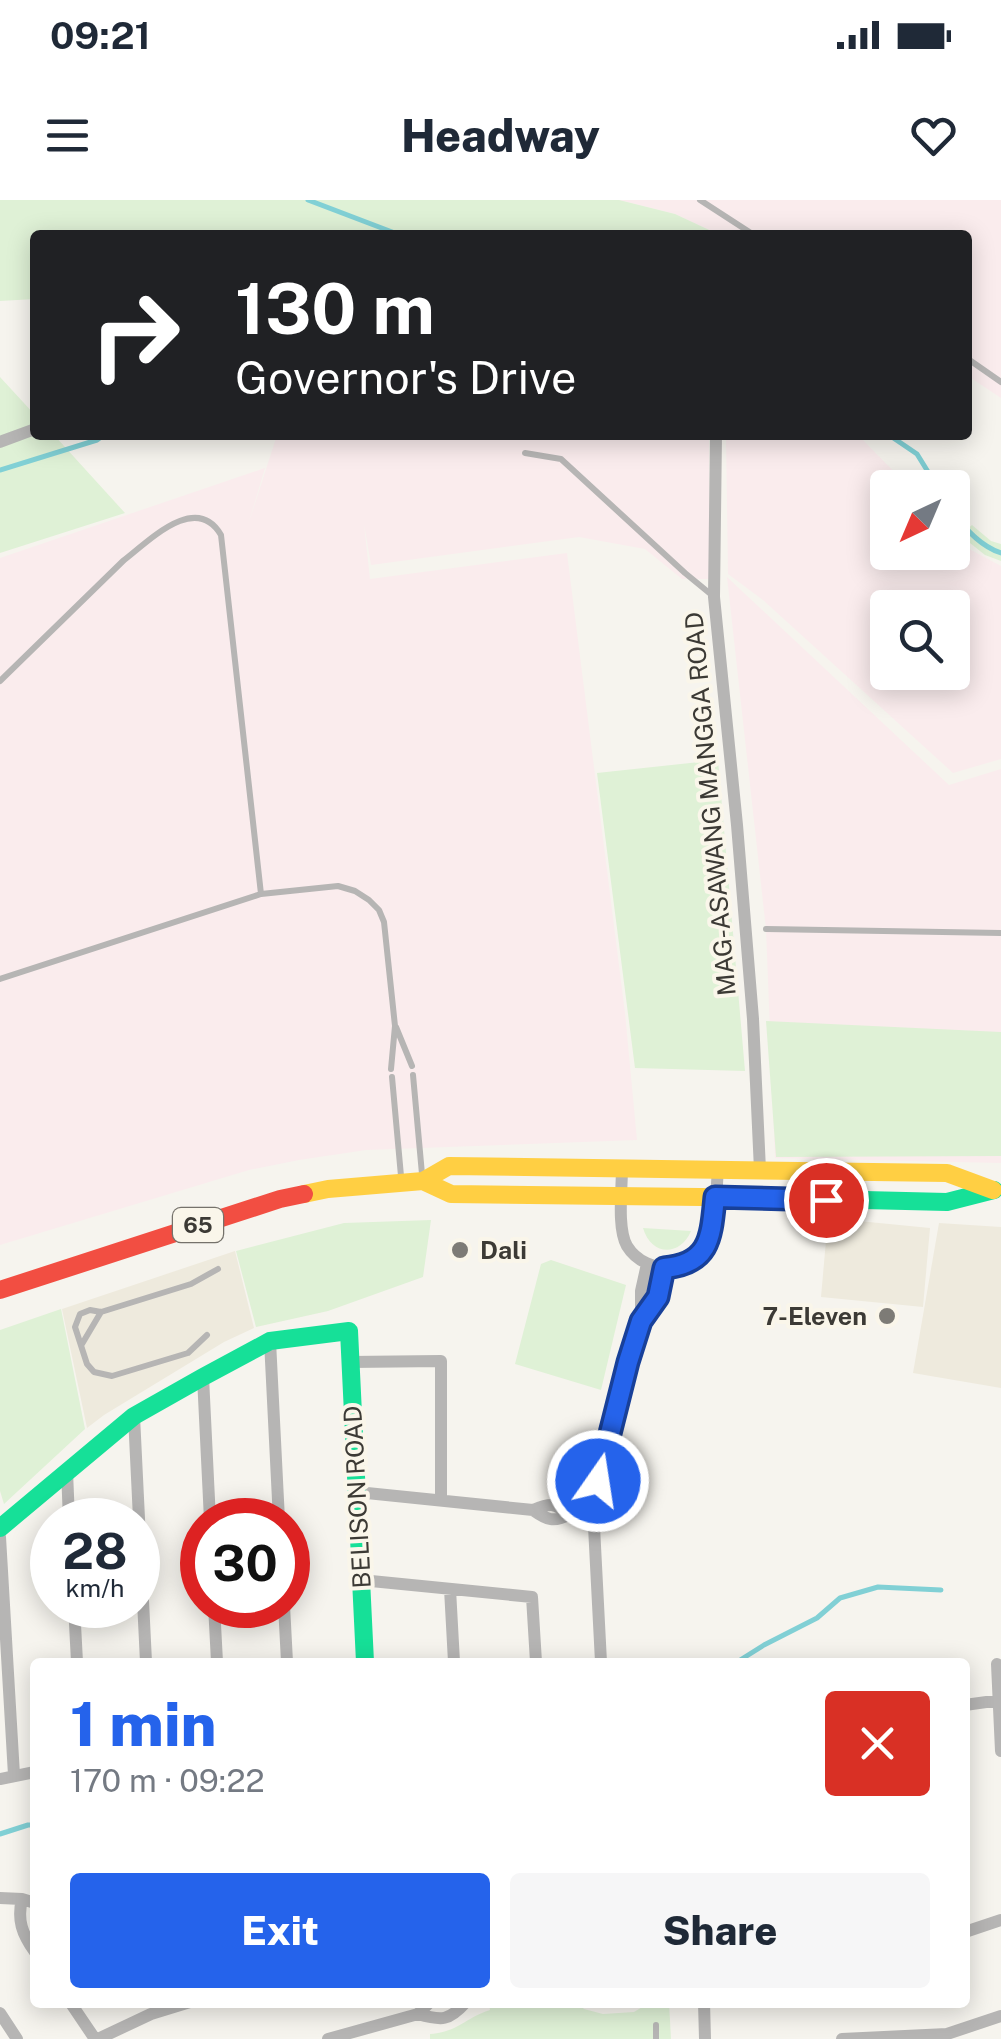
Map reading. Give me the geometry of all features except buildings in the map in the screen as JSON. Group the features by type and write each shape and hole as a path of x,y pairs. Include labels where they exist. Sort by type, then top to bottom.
{"main road":[{"name":"65","path":"0,1290 280,1199 328,1189 423,1181 450,1166 948,1173 997,1190"},
{"name":"65","path":"423,1181 451,1194 947,1202 997,1190"},
{"name":"BELISON ROAD","path":"270,1341 349,1331 365,1658"},
{"path":"0,1528 134,1416 270,1341"}],"street":[{"path":"0,442 30,432"},
{"name":"MAG-ASAWANG MANGGA ROAD","path":"716,440 714,596 753,1020 760,1170"},
{"path":"622,1168 622,1234 636,1256 647,1264 664,1268 694,1261 704,1250 711,1237 718,1170"},
{"path":"601,1658 592,1518 606,1440 641,1321 641,1292 647,1264"},
{"path":"641,1321 658,1297 664,1268"},
{"path":"270,1341 278,1498"},
{"path":"350,1362 441,1361 441,1499"},
{"path":"203,1376 209,1498"},
{"path":"134,1416 146,1658"},
{"path":"67,1471 69,1498"},
{"path":"356,1492 533,1510 544,1518 560,1520 570,1514 592,1518"},
{"path":"0,1537 7,1777"},
{"path":"361,1580 532,1597 536,1658"},
{"path":"450,1588 454,1658"},
{"path":"76,1628 78,1658"},
{"path":"216,1628 218,1658"},
{"path":"285,1628 287,1658"},
{"path":"997,1664 1001,1751"},
{"path":"970,1704 1000,1700"},
{"path":"0,1898 29,1901 19,1915 30,1945"},
{"path":"970,1930 1001,1920"},
{"path":"74,2008 96,2039 147,2008"},
{"path":"328,2039 418,2014 424,2008"},
{"path":"418,2014 436,2020 454,2015 460,2008"},
{"path":"704,2008 706,2039"},
{"path":"0,2012 17,2039"},
{"path":"842,2039 948,2034 1001,2016"}],"lane":[{"path":"700,200 746,230"},
{"path":"972,363 1001,382"},
{"path":"526,453 561,459 714,596"},
{"path":"0,680 144,544 184,518 197,516 214,523 221,535 261,894"},
{"path":"0,980 261,894 338,886 356,891 378,910 384,922 395,1026 392,1073 402,1182"},
{"path":"766,928 1001,933"},
{"path":"395,1026 412,1070 423,1181"},
{"path":"206,1335 188,1353 112,1376 94,1372 87,1364 75,1327 80,1314 90,1310 101,1312 191,1284 218,1269"},
{"path":"82,1344 101,1312"},
{"path":"656,2025 656,2039"}],"shaded area":[{"path":"619,200 1001,200 1001,398 972,379 972,230 709,230 675,214"},
{"path":"275,440 709,440 709,579 682,579 645,549 579,537 371,565 364,524 370,579 567,553 625,1013 637,1140 366,1150 299,1160 249,1170 0,1245 0,558 265,468 248,525"},
{"path":"726,440 863,440 892,470 870,470 870,570 970,570 970,549 1001,566 1001,759 953,773 763,600 728,574"},
{"path":"727,577 949,785 1001,769 1001,1163 775,1158 766,929"},
{"path":"828,1218 930,1228 923,1307 821,1297"},
{"path":"939,1223 1001,1227 1001,1388 913,1373"},
{"path":"235,1251 254,1328 224,1342 87,1428 62,1309"}],"green space":[{"path":"0,200 619,200 675,214 709,230 30,230 30,299 0,301"},
{"path":"0,377 30,410 30,440 59,440 125,513 0,553"},
{"path":"970,527 1001,544 1001,561 970,543"},
{"path":"718,760 745,1071 635,1068 597,773"},
{"path":"766,1021 1001,1032 1001,1156 776,1157"},
{"path":"431,1220 423,1277 328,1311 256,1327 236,1251 344,1223"},
{"path":"643,1228 691,1231 680,1245 666,1250 652,1244"},
{"path":"551,1260 626,1285 601,1390 515,1364 541,1264"},
{"path":"61,1309 85,1429 4,1504 0,1491 0,1330"},
{"path":"490,2008 634,2012 641,2008 669,2008 671,2039 430,2039 430,2034 448,2031"}],"waterway":[{"path":"308,200 387,230"},
{"path":"0,470 97,440"},
{"path":"896,440 917,454 927,470"},
{"path":"970,532 1001,553"},
{"path":"743,1658 817,1618 840,1598 878,1587 941,1590"},
{"path":"0,1834 30,1825"}],"traffic: fast":[{"path":"781,1198 947,1202 994,1190"},
{"path":"0,1528 134,1416 203,1377 270,1341 349,1331 365,1658"}],"traffic: slow":[{"path":"304,1194 423,1181 449,1166 947,1173 993,1190"},
{"path":"423,1181 451,1194 781,1198"}],"traffic: jam":[{"path":"0,1290 304,1194"}],"place":[{"name":"Dali","path":"460,1250"},
{"name":"7-Eleven","path":"887,1316"}],"route":[{"path":"598,1481 613,1413 641,1321 658,1297 664,1268 694,1261 704,1250 711,1237 715,1197 826,1200"}]}
